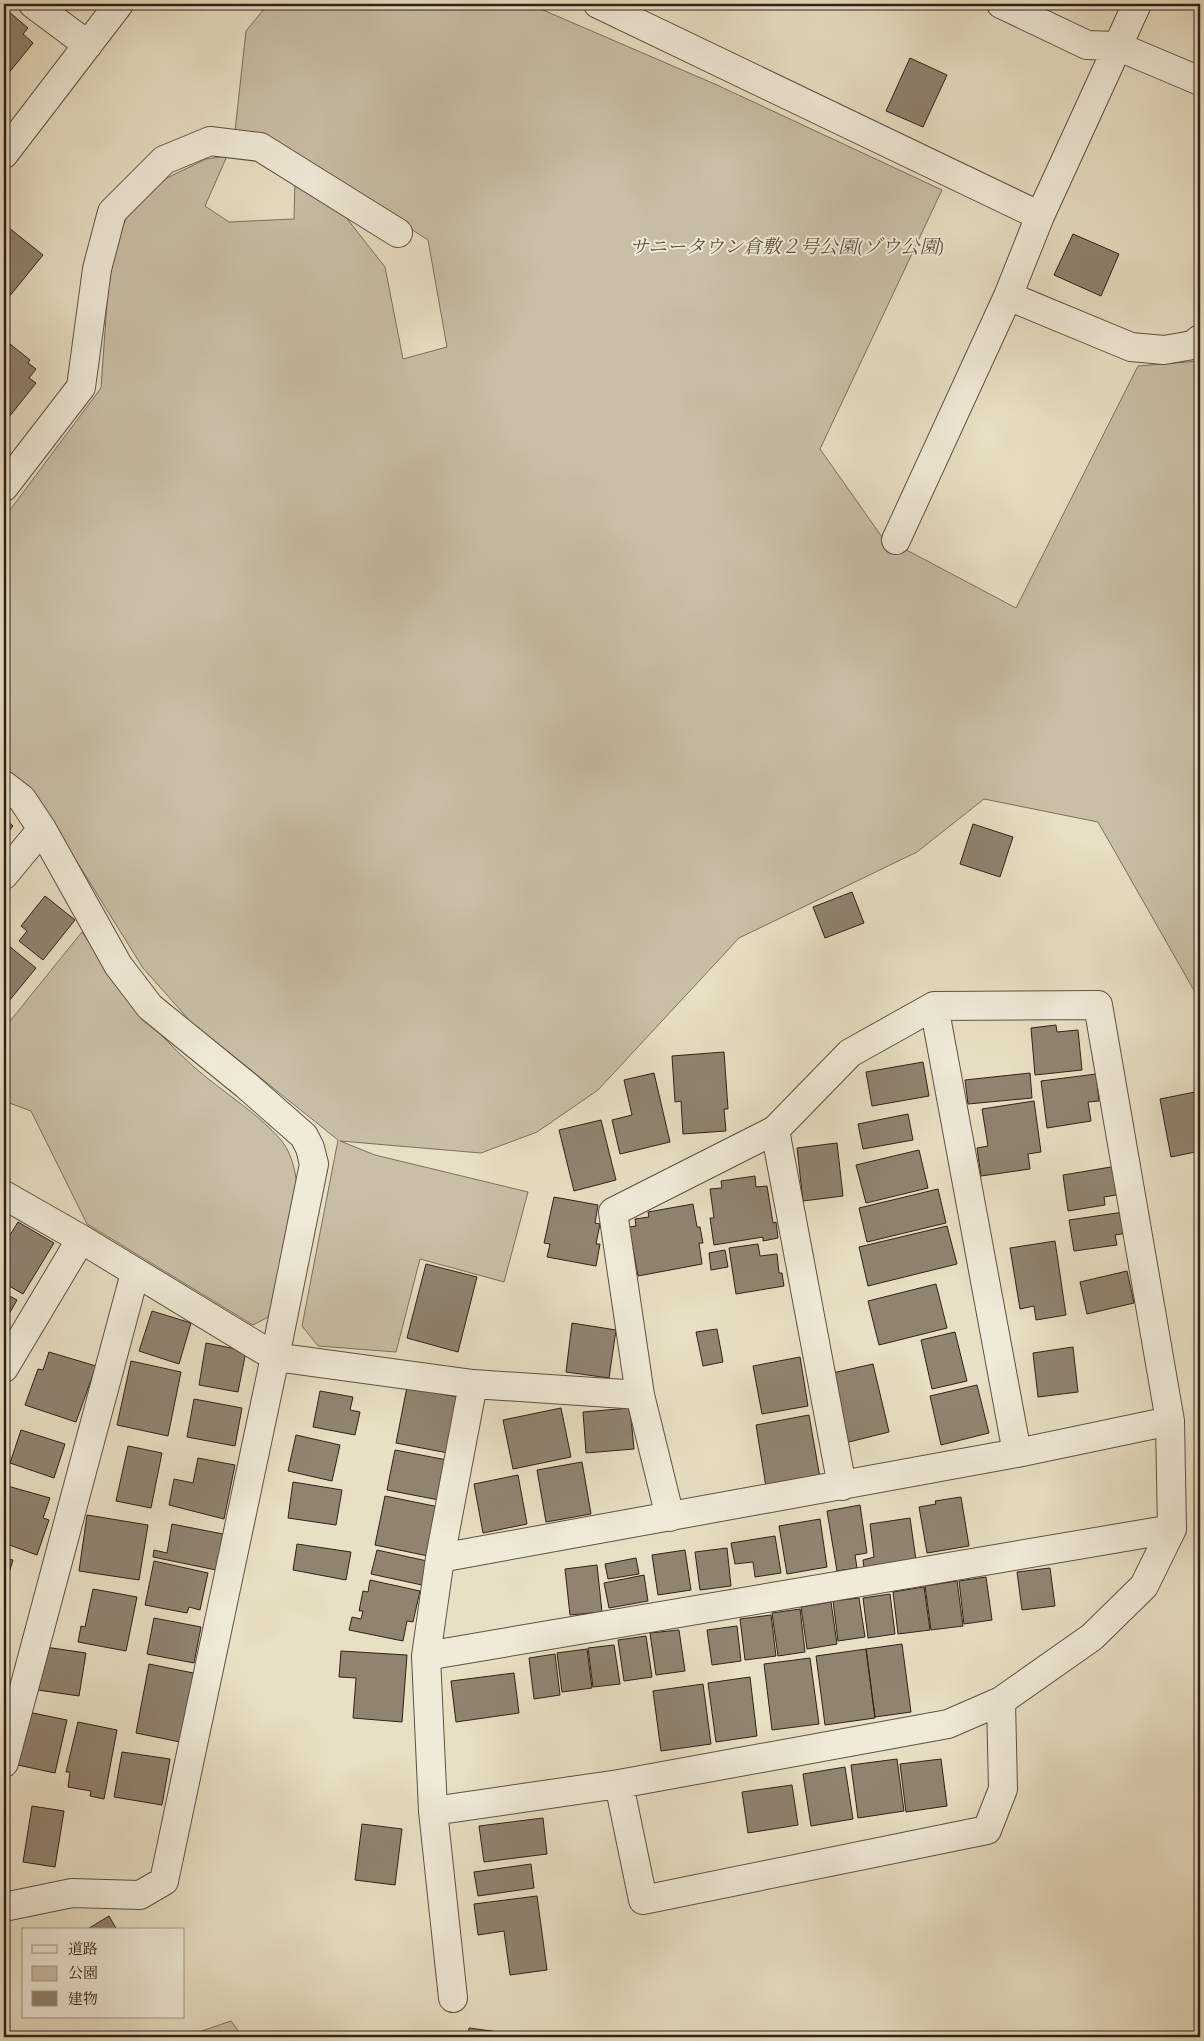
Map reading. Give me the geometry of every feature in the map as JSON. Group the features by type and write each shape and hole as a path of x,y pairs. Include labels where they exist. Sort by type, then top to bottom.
{"street":[{"path":"33,4 88,45"},
{"path":"4,154 119,4"},
{"path":"598,4 1040,216"},
{"path":"1001,4 1087,45 1117,46 1200,81"},
{"path":"896,540 1008,296 1040,216 1137,4"},
{"path":"4,487 81,387 97,269 112,212 164,160 210,141 260,147 398,233"},
{"path":"1008,296 1130,347 1164,350 1193,345 1200,339"},
{"path":"4,785 22,799 42,829 118,965 150,1007 304,1136 310,1148 314,1164 164,1881 140,1895 72,1893 4,1906"},
{"path":"4,875 42,829"},
{"path":"433,1811 619,1784 948,1724 1001,1701 1092,1637 1144,1586 1172,1529 1170,1421 1098,1004 934,1006 850,1053 775,1130 614,1212 640,1395 670,1517"},
{"path":"934,1006 1017,1454"},
{"path":"775,1130 842,1486"},
{"path":"4,1195 81,1239 275,1357 473,1384 640,1395"},
{"path":"4,1368 81,1239"},
{"path":"4,1763 136,1273"},
{"path":"454,1998 433,1811 426,1656 440,1558 473,1384"},
{"path":"440,1558 1017,1454 1170,1421"},
{"path":"426,1656 1172,1529"},
{"path":"619,1784 643,1900 987,1830 1003,1789 1001,1701"}],"green space":[{"name":"サニータウン倉敷２号公園(ゾウ公園)","path":"268,4 529,4 717,85 942,190 820,449 882,537 1016,608 1138,366 1200,361 1200,1001 1098,822 984,799 917,852 739,938 598,1090 537,1132 481,1153 340,1141 375,1155 528,1192 504,1282 420,1259 396,1352 318,1346 302,1326 338,1140 191,1022 143,968 31,788 4,767 4,518 101,388 109,275 120,231 128,215 149,192 167,178 206,159 227,156 205,206 229,222 294,219 295,180 341,211 385,267 403,359 447,347 428,240 276,142 235,131 246,31"},
{"path":"82,932 120,986 162,1036 204,1076 272,1130 289,1152 295,1173 297,1194 270,1316 253,1325 87,1224 31,1111 4,1101 4,1025 6,1026"},
{"path":"231,2021 243,2037 184,2037"}],"building":[{"path":"8,11 28,28 23,34 33,43 7,75 4,73 4,16"},
{"path":"910,58 947,75 923,127 886,111"},
{"path":"4,224 43,255 4,303"},
{"path":"1073,234 1119,254 1101,296 1054,275"},
{"path":"10,344 30,360 28,363 36,369 29,378 36,383 9,417 4,413 4,351"},
{"path":"4,818 13,826 4,837"},
{"path":"973,824 1013,837 1000,877 960,864"},
{"path":"852,892 864,923 825,938 813,907"},
{"path":"45,896 75,920 43,960 19,941 27,931 21,926"},
{"path":"4,942 36,968 4,1007"},
{"path":"1056,1025 1057,1032 1078,1030 1082,1070 1035,1075 1031,1028"},
{"path":"724,1052 728,1109 724,1109 726,1131 683,1134 681,1101 675,1102 672,1056"},
{"path":"923,1062 929,1096 872,1106 866,1072"},
{"path":"654,1073 670,1142 620,1154 612,1120 632,1115 624,1080"},
{"path":"1030,1073 1032,1098 968,1104 965,1080"},
{"path":"1096,1074 1099,1101 1088,1102 1091,1121 1047,1128 1041,1081"},
{"path":"1200,1091 1200,1151 1171,1157 1160,1099"},
{"path":"1034,1101 1041,1152 1028,1154 1030,1169 981,1176 977,1148 988,1146 982,1109"},
{"path":"908,1114 913,1140 863,1149 858,1124"},
{"path":"601,1120 616,1180 574,1191 559,1130"},
{"path":"837,1143 843,1196 803,1201 797,1148"},
{"path":"919,1150 928,1188 866,1203 856,1165"},
{"path":"1117,1166 1122,1194 1104,1197 1105,1205 1068,1211 1063,1175"},
{"path":"755,1176 756,1187 767,1186 773,1223 776,1222 778,1238 763,1241 763,1237 714,1245 710,1218 714,1218 710,1189 722,1188 721,1181"},
{"path":"938,1189 946,1223 867,1242 859,1208"},
{"path":"554,1197 598,1205 595,1223 600,1224 596,1244 600,1244 596,1266 547,1257 550,1244 544,1243"},
{"path":"693,1204 697,1227 700,1227 703,1243 699,1243 702,1264 638,1276 629,1227 636,1226 635,1219 649,1217 648,1212"},
{"path":"1124,1212 1127,1233 1115,1235 1117,1245 1074,1251 1069,1220"},
{"path":"18,1222 54,1243 23,1294 4,1283 4,1231 10,1235"},
{"path":"947,1226 957,1264 868,1286 859,1247"},
{"path":"1055,1241 1066,1315 1036,1320 1034,1306 1020,1309 1010,1248"},
{"path":"758,1244 760,1256 777,1254 779,1273 782,1273 784,1286 736,1294 729,1248"},
{"path":"725,1250 728,1267 711,1270 709,1253"},
{"path":"426,1264 477,1277 458,1352 407,1338"},
{"path":"1127,1271 1134,1303 1087,1314 1080,1282"},
{"path":"936,1284 947,1328 879,1345 868,1301"},
{"path":"4,1293 17,1300 4,1323"},
{"path":"152,1311 191,1323 179,1364 139,1351"},
{"path":"572,1323 616,1330 609,1378 566,1372"},
{"path":"717,1329 723,1362 703,1366 696,1332"},
{"path":"955,1332 967,1381 932,1389 921,1340"},
{"path":"206,1343 246,1351 238,1392 199,1385"},
{"path":"1073,1347 1078,1392 1038,1397 1033,1353"},
{"path":"49,1352 96,1366 76,1422 25,1405 38,1369 43,1370"},
{"path":"800,1357 808,1406 762,1414 753,1366"},
{"path":"131,1361 181,1372 168,1436 117,1425"},
{"path":"873,1364 889,1432 845,1443 828,1374"},
{"path":"977,1385 989,1433 941,1445 930,1396"},
{"path":"407,1387 457,1397 449,1438 456,1440 453,1454 396,1443"},
{"path":"320,1391 353,1397 350,1410 360,1412 355,1435 313,1427"},
{"path":"194,1399 242,1408 235,1446 187,1437"},
{"path":"561,1408 571,1457 513,1469 503,1420"},
{"path":"630,1408 634,1449 586,1453 583,1412"},
{"path":"809,1415 820,1478 766,1487 756,1425"},
{"path":"21,1430 65,1444 54,1478 10,1463"},
{"path":"296,1435 340,1445 332,1481 288,1471"},
{"path":"128,1446 162,1453 151,1508 116,1501"},
{"path":"395,1450 447,1460 439,1500 387,1490"},
{"path":"198,1458 235,1465 224,1519 169,1505 174,1479 193,1483"},
{"path":"582,1462 591,1514 546,1522 537,1470"},
{"path":"518,1475 527,1524 483,1533 474,1484"},
{"path":"293,1482 342,1490 336,1525 288,1518"},
{"path":"4,1485 50,1498 43,1518 49,1520 37,1555 4,1543"},
{"path":"385,1496 439,1507 428,1556 375,1545"},
{"path":"961,1497 969,1546 927,1553 919,1507 936,1504 935,1501"},
{"path":"860,1505 867,1553 855,1555 857,1568 837,1571 827,1511"},
{"path":"87,1515 148,1525 139,1580 79,1571"},
{"path":"910,1518 916,1560 864,1568 863,1560 874,1557 870,1524"},
{"path":"820,1519 827,1567 787,1574 779,1526"},
{"path":"172,1524 223,1534 221,1544 229,1545 226,1557 218,1556 216,1570 153,1557 154,1550 167,1553"},
{"path":"775,1536 781,1573 755,1577 753,1562 735,1564 731,1543"},
{"path":"297,1544 351,1552 346,1580 293,1570"},
{"path":"727,1548 731,1586 700,1590 695,1552"},
{"path":"377,1550 427,1561 422,1585 371,1574"},
{"path":"685,1550 691,1590 658,1595 652,1555"},
{"path":"4,1558 13,1560 4,1589"},
{"path":"636,1558 639,1574 608,1579 605,1564"},
{"path":"154,1561 208,1573 200,1610 189,1607 187,1613 145,1605"},
{"path":"597,1565 602,1612 570,1615 565,1569"},
{"path":"1050,1568 1055,1606 1022,1610 1017,1572"},
{"path":"644,1575 648,1601 609,1608 604,1583"},
{"path":"986,1577 992,1620 964,1624 959,1581"},
{"path":"370,1580 420,1591 413,1622 407,1621 403,1641 349,1630 352,1617 361,1619 363,1611 359,1611 363,1591 368,1592"},
{"path":"957,1581 963,1626 931,1630 925,1586"},
{"path":"924,1587 930,1630 898,1634 893,1592"},
{"path":"93,1589 137,1597 126,1651 78,1642 81,1626 85,1627"},
{"path":"890,1594 895,1634 868,1638 863,1598"},
{"path":"859,1598 865,1637 838,1641 833,1601"},
{"path":"831,1602 837,1644 807,1649 801,1607"},
{"path":"800,1609 805,1652 778,1656 772,1613"},
{"path":"771,1615 776,1656 745,1660 740,1619"},
{"path":"154,1618 201,1627 194,1663 147,1654"},
{"path":"737,1626 741,1661 712,1665 707,1630"},
{"path":"679,1630 685,1671 656,1675 650,1633"},
{"path":"646,1636 652,1677 624,1681 618,1640"},
{"path":"902,1644 911,1712 875,1717 866,1649"},
{"path":"614,1645 620,1684 593,1687 588,1648"},
{"path":"45,1647 86,1653 79,1696 38,1690"},
{"path":"587,1649 592,1688 562,1692 557,1653"},
{"path":"866,1649 875,1718 825,1725 816,1656"},
{"path":"341,1651 407,1655 402,1722 353,1718 356,1678 339,1677"},
{"path":"555,1654 560,1695 534,1699 529,1658"},
{"path":"810,1658 819,1724 772,1730 764,1664"},
{"path":"149,1664 198,1674 185,1743 136,1733"},
{"path":"514,1673 519,1713 456,1722 451,1681"},
{"path":"750,1677 757,1736 716,1742 708,1683"},
{"path":"703,1684 711,1744 661,1751 653,1691"},
{"path":"23,1711 67,1720 55,1773 13,1764"},
{"path":"78,1722 117,1730 104,1799 90,1796 91,1791 68,1787 70,1772 66,1772"},
{"path":"122,1752 170,1759 162,1805 114,1797"},
{"path":"897,1759 904,1811 858,1818 851,1765"},
{"path":"941,1759 947,1806 906,1812 900,1764"},
{"path":"845,1767 853,1819 811,1826 803,1774"},
{"path":"792,1785 798,1825 748,1833 742,1792"},
{"path":"32,1806 64,1811 55,1867 23,1862"},
{"path":"543,1818 547,1854 484,1862 479,1826"},
{"path":"362,1824 402,1829 395,1885 355,1880"},
{"path":"531,1864 534,1888 478,1896 474,1872"},
{"path":"537,1896 547,1970 510,1975 504,1931 478,1935 474,1904"},
{"path":"109,1916 116,1928 89,1928"},
{"path":"469,2028 529,2036 529,2037 468,2037"}]}
